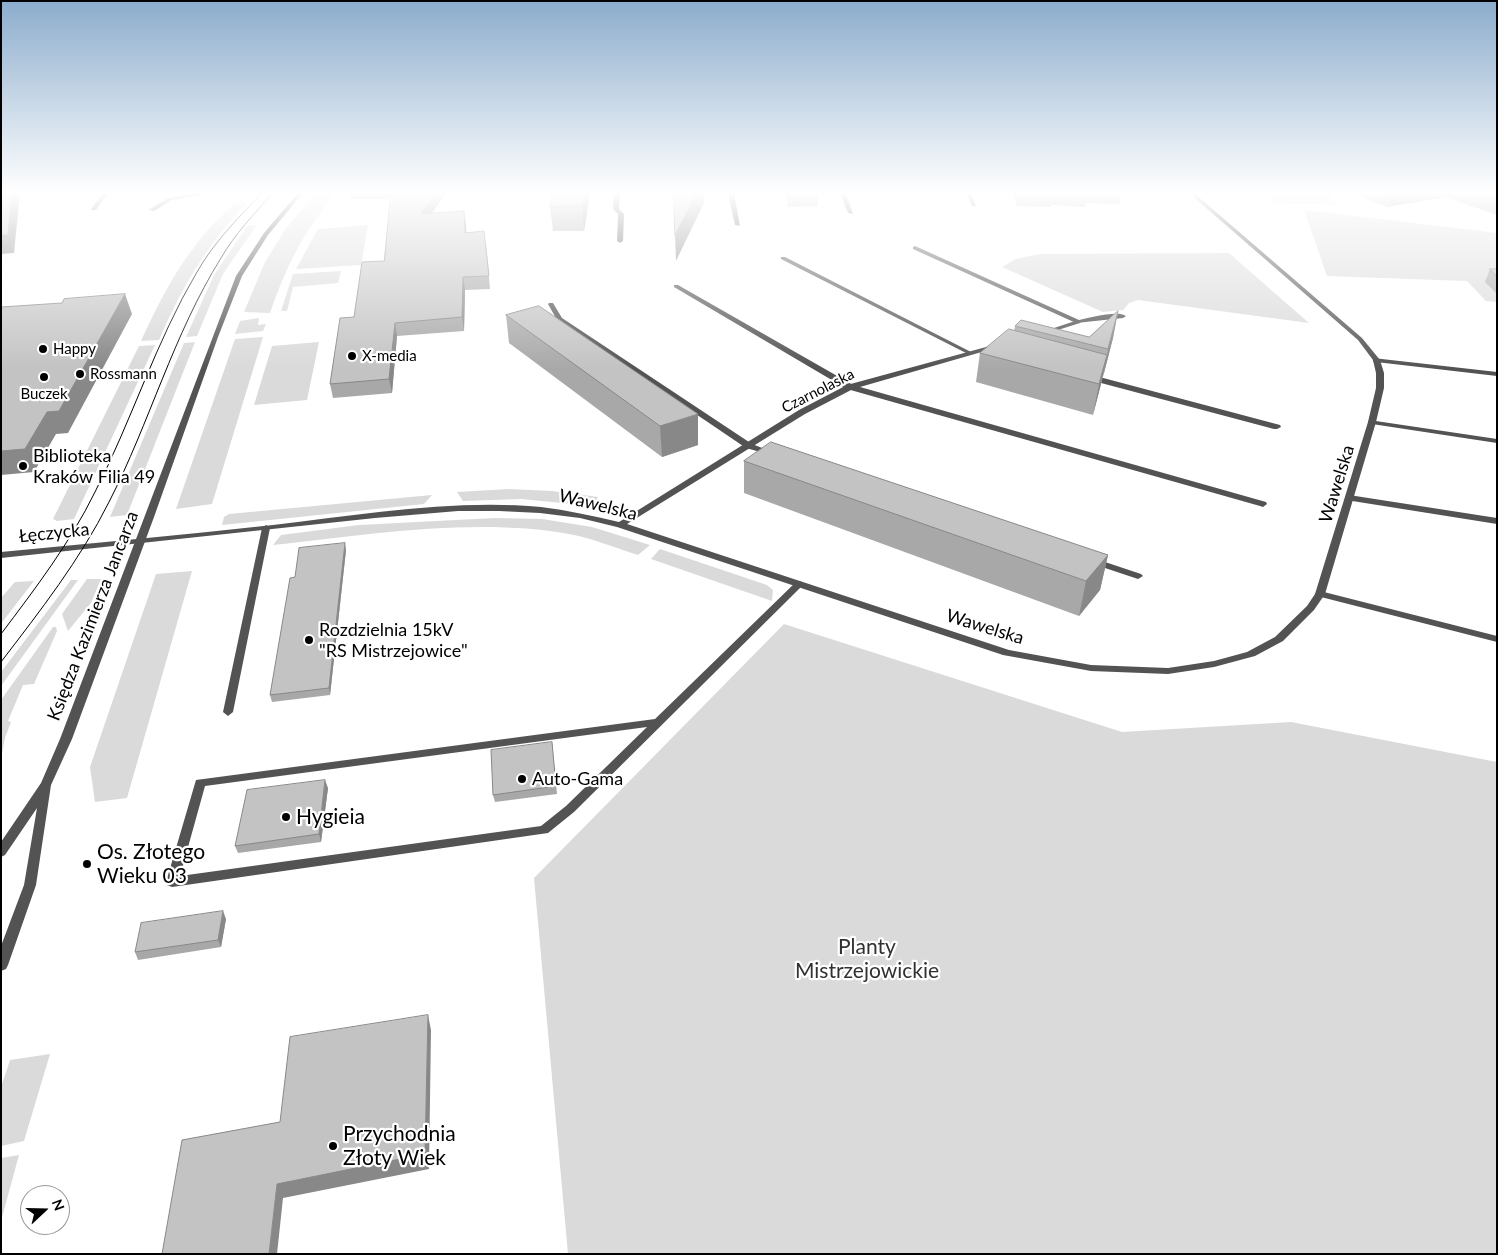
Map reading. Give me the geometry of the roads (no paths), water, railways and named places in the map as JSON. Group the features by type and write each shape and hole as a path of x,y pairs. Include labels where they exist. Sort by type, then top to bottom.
{"street":[{"name":"Księdza Kazimierza Jancarza","path":"1,852 46,784 66,739 239,276 255,252"},
{"path":"923,252 1078,322"},
{"name":"Wawelska","path":"140,541 460,509 549,510 594,517 620,525 1007,653 1091,668 1132,671 1168,671 1214,664 1251,654 1280,640 1307,614 1320,594 1328,574 1380,388 1380,373 1376,360 1360,339 1259,252"},
{"path":"783,258 970,352"},
{"path":"676,286 850,386 1263,504"},
{"path":"551,304 559,320 749,446 776,455"},
{"path":"1030,336 1078,322 1123,316"},
{"name":"Czarnolaska","path":"620,525 802,412 850,386 1002,344"},
{"path":"984,349 999,353"},
{"path":"1376,360 1497,374"},
{"path":"1076,374 1277,427"},
{"path":"1372,422 1497,441"},
{"path":"1349,498 1497,521"},
{"path":"228,712 266,528"},
{"name":"Łęczycka","path":"1,555 140,541"},
{"path":"1083,557 1138,576"},
{"path":"658,722 200,782 172,882 544,830 570,809 799,584"},
{"path":"1320,594 1497,639"},
{"name":"Księdza Kazimierza Jancarza","path":"1,965 30,885 46,784"}],"tram line":[{"path":"1,634 51,565 85,511 121,437 156,353 182,298 211,252"},
{"path":"1,662 59,585 98,523 124,472 189,317 225,252"}],"place":[{"name":"Happy","path":"43,349"},
{"name":"X-media","path":"352,356"},
{"name":"Rossmann","path":"80,374"},
{"name":"Buczek","path":"44,377"},
{"name":"Biblioteka Kraków Filia 49","path":"23,466"},
{"name":"Rozdzielnia 15kV \"RS Mistrzejowice\"","path":"309,640"},
{"name":"Auto-Gama","path":"522,779"},
{"name":"Hygieia","path":"286,817"},
{"name":"Os. Złotego Wieku 03","path":"87,864"},
{"name":"Przychodnia Złoty Wiek","path":"333,1146"}],"park label":[{"name":"Planty Mistrzejowickie","path":"867,959"}]}
